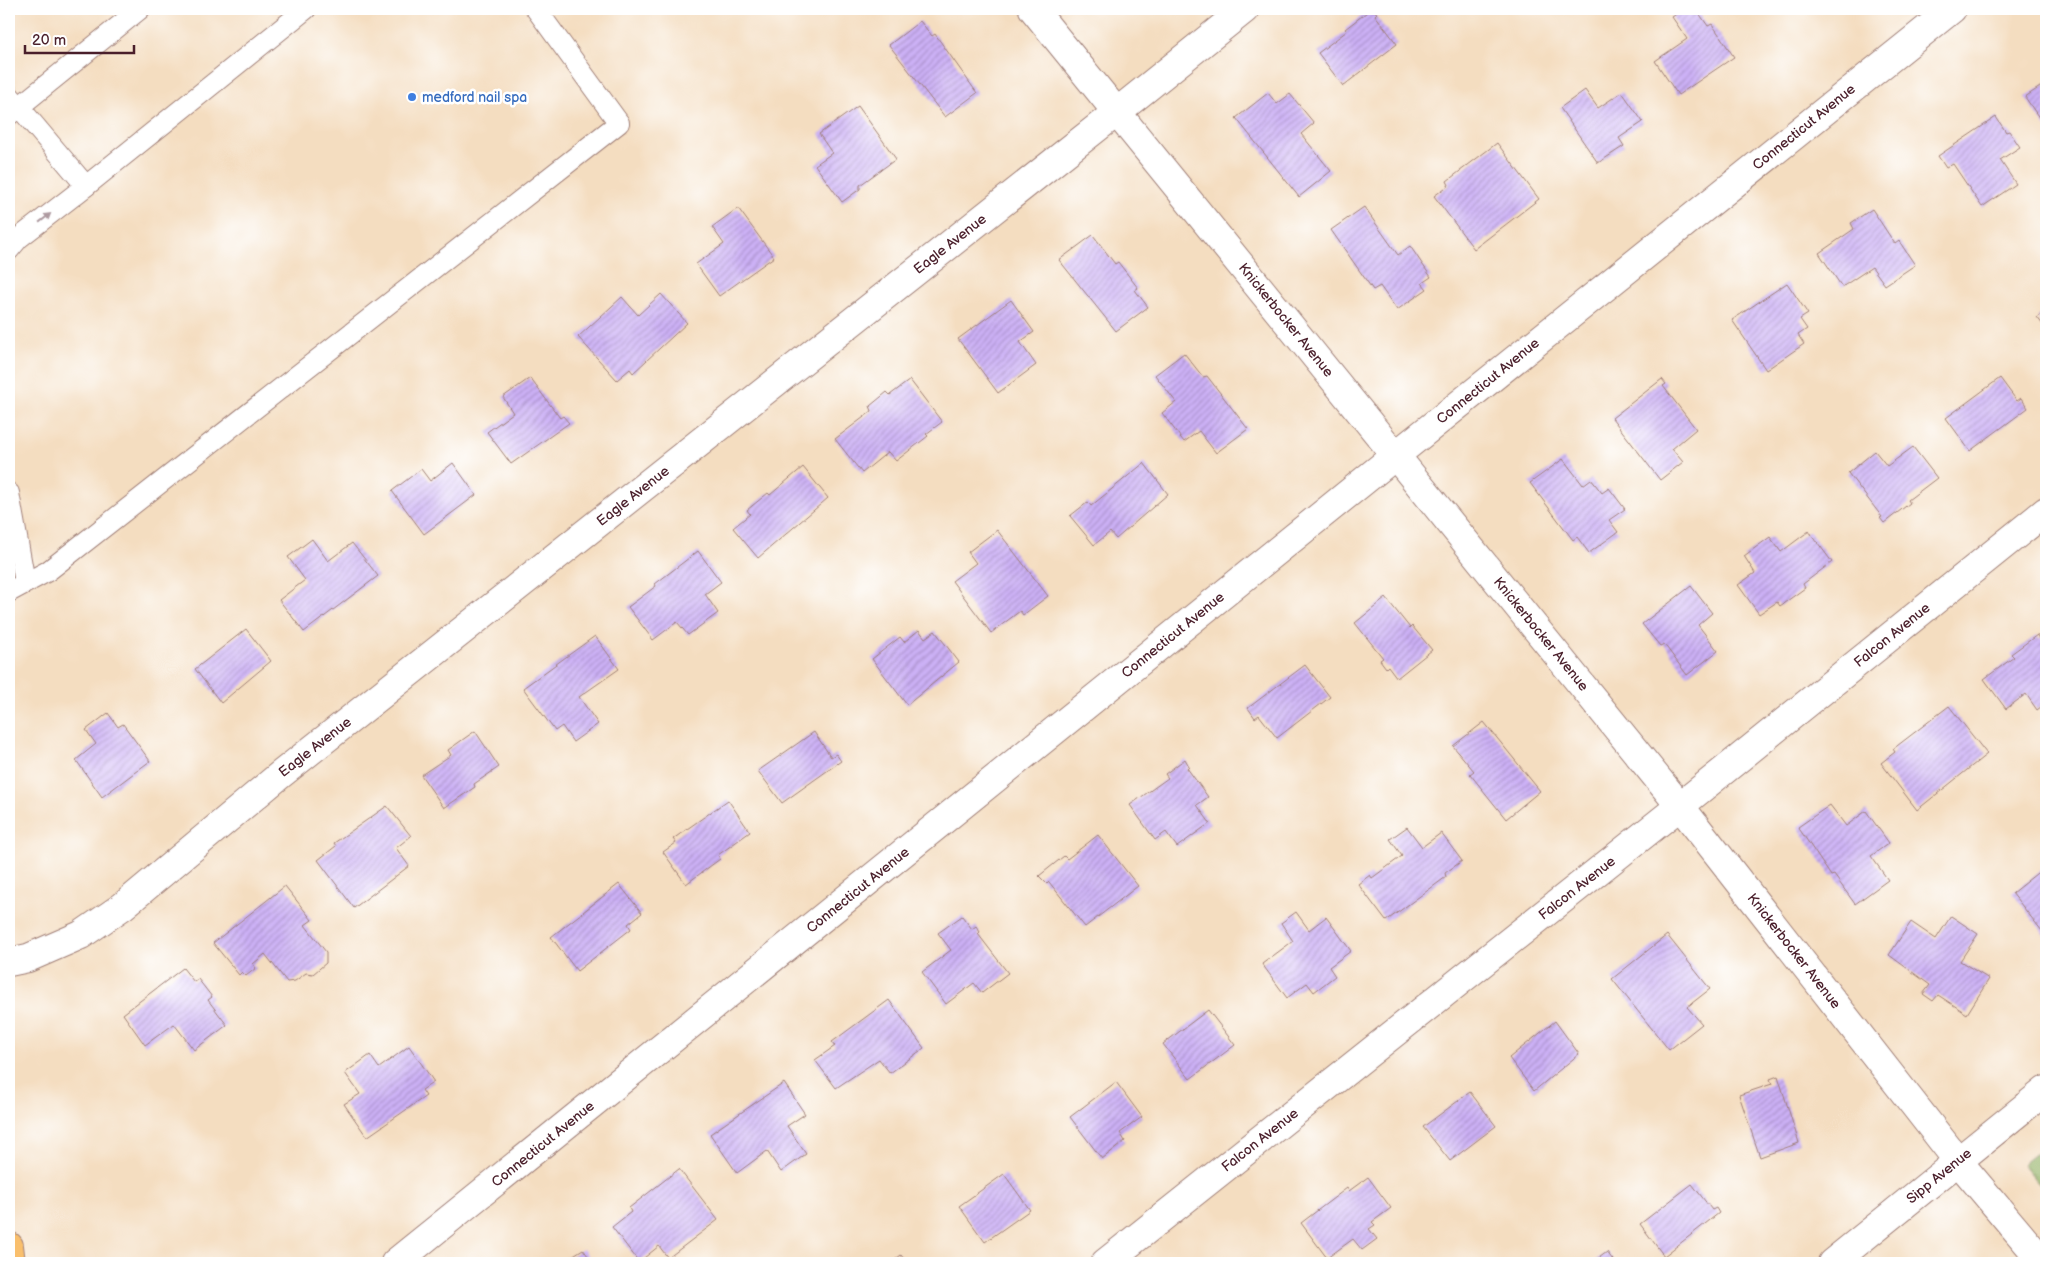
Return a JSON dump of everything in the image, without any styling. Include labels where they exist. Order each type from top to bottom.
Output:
[{"type":"main road","points":[[9,1246],[11,1263]]},
{"type":"street","name":"Knickerbocker Avenue","points":[[1033,9],[1680,806],[1958,1161],[2044,1263]]},
{"type":"street","name":"Eagle Avenue","points":[[9,962],[36,955],[81,935],[123,906],[296,762],[1245,9]]},
{"type":"street","name":"Connecticut Avenue","points":[[396,1263],[1396,455],[1952,9]]},
{"type":"street","name":"Falcon Avenue","points":[[1105,1263],[1680,806],[2046,511]]},
{"type":"street","name":"Sipp Avenue","points":[[1832,1263],[2046,1090]]},
{"type":"lane","points":[[86,186],[12,106],[140,9]]},
{"type":"lane","points":[[9,250],[19,238],[306,9]]},
{"type":"lane","points":[[9,493],[17,587],[48,571],[550,179],[619,122],[536,9]]},
{"type":"green space","points":[[2046,1145],[2046,1192],[2022,1164]]},
{"type":"building","points":[[1371,9],[1377,13],[1375,15],[1397,44],[1343,86],[1318,53],[1347,31],[1345,29]]},
{"type":"building","points":[[1684,9],[1696,9],[1708,26],[1712,24],[1734,57],[1678,95],[1655,61],[1687,39],[1672,17]]},
{"type":"building","points":[[920,21],[932,36],[935,34],[977,93],[945,117],[889,45]]},
{"type":"building","points":[[2046,83],[2046,128],[2025,97]]},
{"type":"building","points":[[1585,90],[1598,108],[1622,92],[1643,122],[1619,138],[1624,146],[1598,163],[1560,108]]},
{"type":"building","points":[[1268,93],[1277,104],[1290,94],[1314,123],[1301,134],[1331,171],[1299,197],[1236,118]]},
{"type":"building","points":[[858,106],[896,159],[860,185],[860,189],[842,202],[815,165],[832,153],[819,134]]},
{"type":"building","points":[[1996,117],[2006,132],[2009,131],[2020,147],[2000,160],[2016,184],[1982,207],[1953,164],[1946,168],[1938,156]]},
{"type":"building","points":[[1497,143],[1539,199],[1474,249],[1434,196],[1449,185],[1447,181]]},
{"type":"building","points":[[1364,207],[1398,255],[1410,246],[1431,277],[1422,283],[1427,289],[1397,310],[1380,286],[1373,290],[1331,230]]},
{"type":"building","points":[[738,208],[774,257],[719,296],[696,264],[724,244],[712,227]]},
{"type":"building","points":[[1872,209],[1895,244],[1899,241],[1915,265],[1885,285],[1872,267],[1842,287],[1819,253],[1854,229],[1851,223]]},
{"type":"building","points":[[1093,235],[1115,264],[1118,262],[1138,288],[1135,290],[1148,307],[1116,331],[1059,260]]},
{"type":"building","points":[[1787,283],[1808,314],[1800,319],[1807,329],[1798,335],[1804,344],[1766,370],[1732,320]]},
{"type":"building","points":[[661,294],[687,323],[633,373],[630,369],[617,380],[578,337],[622,297],[638,315]]},
{"type":"building","points":[[1011,300],[1034,332],[1020,342],[1036,365],[998,393],[958,339]]},
{"type":"building","points":[[2046,310],[2046,329],[2037,317]]},
{"type":"building","points":[[1184,353],[1203,377],[1207,376],[1248,429],[1216,453],[1199,431],[1184,442],[1162,413],[1176,402],[1155,375]]},
{"type":"building","points":[[530,378],[560,418],[563,416],[569,423],[511,464],[487,432],[513,413],[503,397]]},
{"type":"building","points":[[2000,378],[2017,401],[2021,398],[2028,408],[1970,451],[1946,418]]},
{"type":"building","points":[[1662,379],[1666,384],[1663,386],[1696,429],[1672,449],[1683,462],[1660,480],[1612,418]]},
{"type":"building","points":[[910,380],[942,422],[926,434],[928,436],[896,461],[888,452],[862,473],[835,439],[872,411],[870,406],[887,392],[890,395]]},
{"type":"building","points":[[1913,447],[1937,478],[1908,500],[1910,503],[1884,523],[1880,518],[1882,517],[1848,473],[1875,451],[1887,466]]},
{"type":"building","points":[[1563,459],[1583,485],[1591,479],[1602,493],[1609,488],[1625,509],[1609,520],[1618,532],[1589,553],[1577,537],[1573,540],[1530,483]]},
{"type":"building","points":[[453,463],[476,495],[424,534],[392,491],[421,469],[430,481]]},
{"type":"building","points":[[1144,463],[1168,494],[1116,539],[1110,532],[1094,545],[1070,516],[1088,502],[1091,506]]},
{"type":"building","points":[[803,467],[828,498],[758,558],[733,528],[750,514],[747,510],[768,493],[770,495]]},
{"type":"building","points":[[997,530],[1048,596],[1023,615],[1020,611],[991,633],[952,581],[976,563],[968,552]]},
{"type":"building","points":[[1809,531],[1832,562],[1803,584],[1805,588],[1780,606],[1777,602],[1759,614],[1738,585],[1755,573],[1744,556],[1770,537],[1781,552]]},
{"type":"building","points":[[312,539],[328,561],[352,543],[378,576],[304,632],[279,600],[305,580],[288,557]]},
{"type":"building","points":[[698,551],[721,582],[705,594],[718,613],[688,635],[677,622],[653,640],[628,607]]},
{"type":"building","points":[[1691,586],[1712,613],[1698,625],[1718,651],[1687,675],[1664,644],[1660,646],[1642,624]]},
{"type":"building","points":[[1386,598],[1410,628],[1412,626],[1432,650],[1397,678],[1388,666],[1386,668],[1380,660],[1383,658],[1355,623]]},
{"type":"building","points":[[246,629],[271,661],[221,703],[195,669]]},
{"type":"building","points":[[919,630],[925,638],[935,631],[959,662],[907,705],[872,659],[900,637],[904,642]]},
{"type":"building","points":[[2046,634],[2046,703],[2037,710],[2026,694],[2006,709],[1984,679],[2014,657],[2011,654],[2037,635],[2039,639]]},
{"type":"building","points":[[595,636],[619,669],[579,697],[598,724],[573,742],[562,726],[555,731],[523,688]]},
{"type":"building","points":[[1305,665],[1330,697],[1277,738],[1259,715],[1255,718],[1248,708]]},
{"type":"building","points":[[1949,706],[1987,754],[1917,810],[1881,763],[1895,752],[1893,749]]},
{"type":"building","points":[[108,713],[118,727],[123,724],[150,761],[102,797],[76,760],[96,744],[86,730]]},
{"type":"building","points":[[1484,722],[1540,791],[1506,819],[1470,774],[1474,771],[1453,746]]},
{"type":"building","points":[[475,731],[499,767],[474,784],[475,787],[444,808],[421,775],[451,755],[448,750]]},
{"type":"building","points":[[814,732],[831,757],[836,754],[841,761],[782,803],[758,771]]},
{"type":"building","points":[[1185,759],[1189,766],[1187,768],[1208,797],[1197,805],[1210,823],[1177,847],[1166,832],[1155,840],[1130,805],[1168,778],[1165,774]]},
{"type":"building","points":[[728,800],[750,832],[718,855],[720,859],[686,884],[663,852],[676,843],[673,839]]},
{"type":"building","points":[[1830,805],[1846,826],[1866,811],[1889,843],[1871,856],[1888,880],[1855,904],[1834,875],[1831,876],[1798,827]]},
{"type":"building","points":[[387,806],[411,836],[396,848],[409,866],[354,908],[318,860],[336,846],[334,843]]},
{"type":"building","points":[[1407,827],[1422,847],[1441,833],[1462,861],[1445,873],[1446,877],[1386,921],[1358,884],[1370,875],[1372,878],[1402,856],[1390,839]]},
{"type":"building","points":[[1098,835],[1138,886],[1085,927],[1049,882],[1047,884],[1039,876],[1064,856],[1067,859]]},
{"type":"building","points":[[2046,866],[2046,936],[2012,893]]},
{"type":"building","points":[[619,884],[642,913],[628,924],[631,929],[577,971],[551,937]]},
{"type":"building","points":[[285,886],[312,920],[305,925],[326,952],[326,963],[313,974],[306,973],[295,981],[287,982],[265,954],[253,964],[256,968],[246,976],[242,972],[239,975],[213,943]]},
{"type":"building","points":[[1296,912],[1309,930],[1326,917],[1351,951],[1329,967],[1335,976],[1314,992],[1307,983],[1287,998],[1262,964],[1293,941],[1281,923]]},
{"type":"building","points":[[962,916],[972,929],[976,926],[980,932],[978,934],[1008,973],[982,993],[974,983],[946,1004],[922,972],[951,950],[938,933]]},
{"type":"building","points":[[1951,916],[1978,934],[1960,961],[1989,979],[1967,1014],[1938,995],[1933,1001],[1923,994],[1930,985],[1889,955],[1911,922],[1936,939]]},
{"type":"building","points":[[1667,935],[1710,989],[1687,1007],[1702,1024],[1669,1050],[1612,979]]},
{"type":"building","points":[[183,968],[194,982],[198,979],[212,997],[208,1000],[227,1025],[194,1050],[174,1024],[145,1045],[123,1014]]},
{"type":"building","points":[[889,1000],[924,1048],[890,1073],[879,1059],[836,1088],[815,1060],[835,1046],[832,1042]]},
{"type":"building","points":[[1208,1010],[1235,1045],[1190,1079],[1163,1044]]},
{"type":"building","points":[[1555,1021],[1579,1054],[1534,1091],[1509,1058]]},
{"type":"building","points":[[409,1046],[434,1082],[422,1090],[426,1096],[367,1137],[344,1104],[360,1094],[345,1073],[370,1055],[379,1068]]},
{"type":"building","points":[[1778,1076],[1799,1143],[1760,1157],[1739,1095],[1772,1084],[1770,1079]]},
{"type":"building","points":[[1116,1082],[1142,1117],[1120,1133],[1125,1141],[1102,1159],[1070,1117]]},
{"type":"building","points":[[784,1083],[805,1114],[787,1126],[806,1154],[781,1172],[767,1151],[737,1173],[710,1134]]},
{"type":"building","points":[[1470,1092],[1496,1126],[1450,1161],[1423,1127]]},
{"type":"building","points":[[679,1169],[718,1220],[668,1258],[659,1246],[639,1262],[612,1227],[631,1212],[629,1208]]},
{"type":"building","points":[[1004,1174],[1030,1210],[985,1242],[959,1206]]},
{"type":"building","points":[[1368,1177],[1391,1208],[1372,1222],[1375,1225],[1369,1229],[1377,1239],[1362,1250],[1353,1239],[1327,1258],[1301,1223],[1347,1188],[1349,1191]]},
{"type":"building","points":[[1692,1184],[1712,1210],[1716,1208],[1719,1213],[1664,1256],[1640,1224]]},
{"type":"building","points":[[583,1249],[593,1263],[561,1263]]},
{"type":"building","points":[[1607,1252],[1615,1263],[1592,1263]]},
{"type":"building","points":[[901,1255],[907,1263],[891,1263]]},
{"type":"place","name":"medford nail spa","points":[[412,97]]}]
